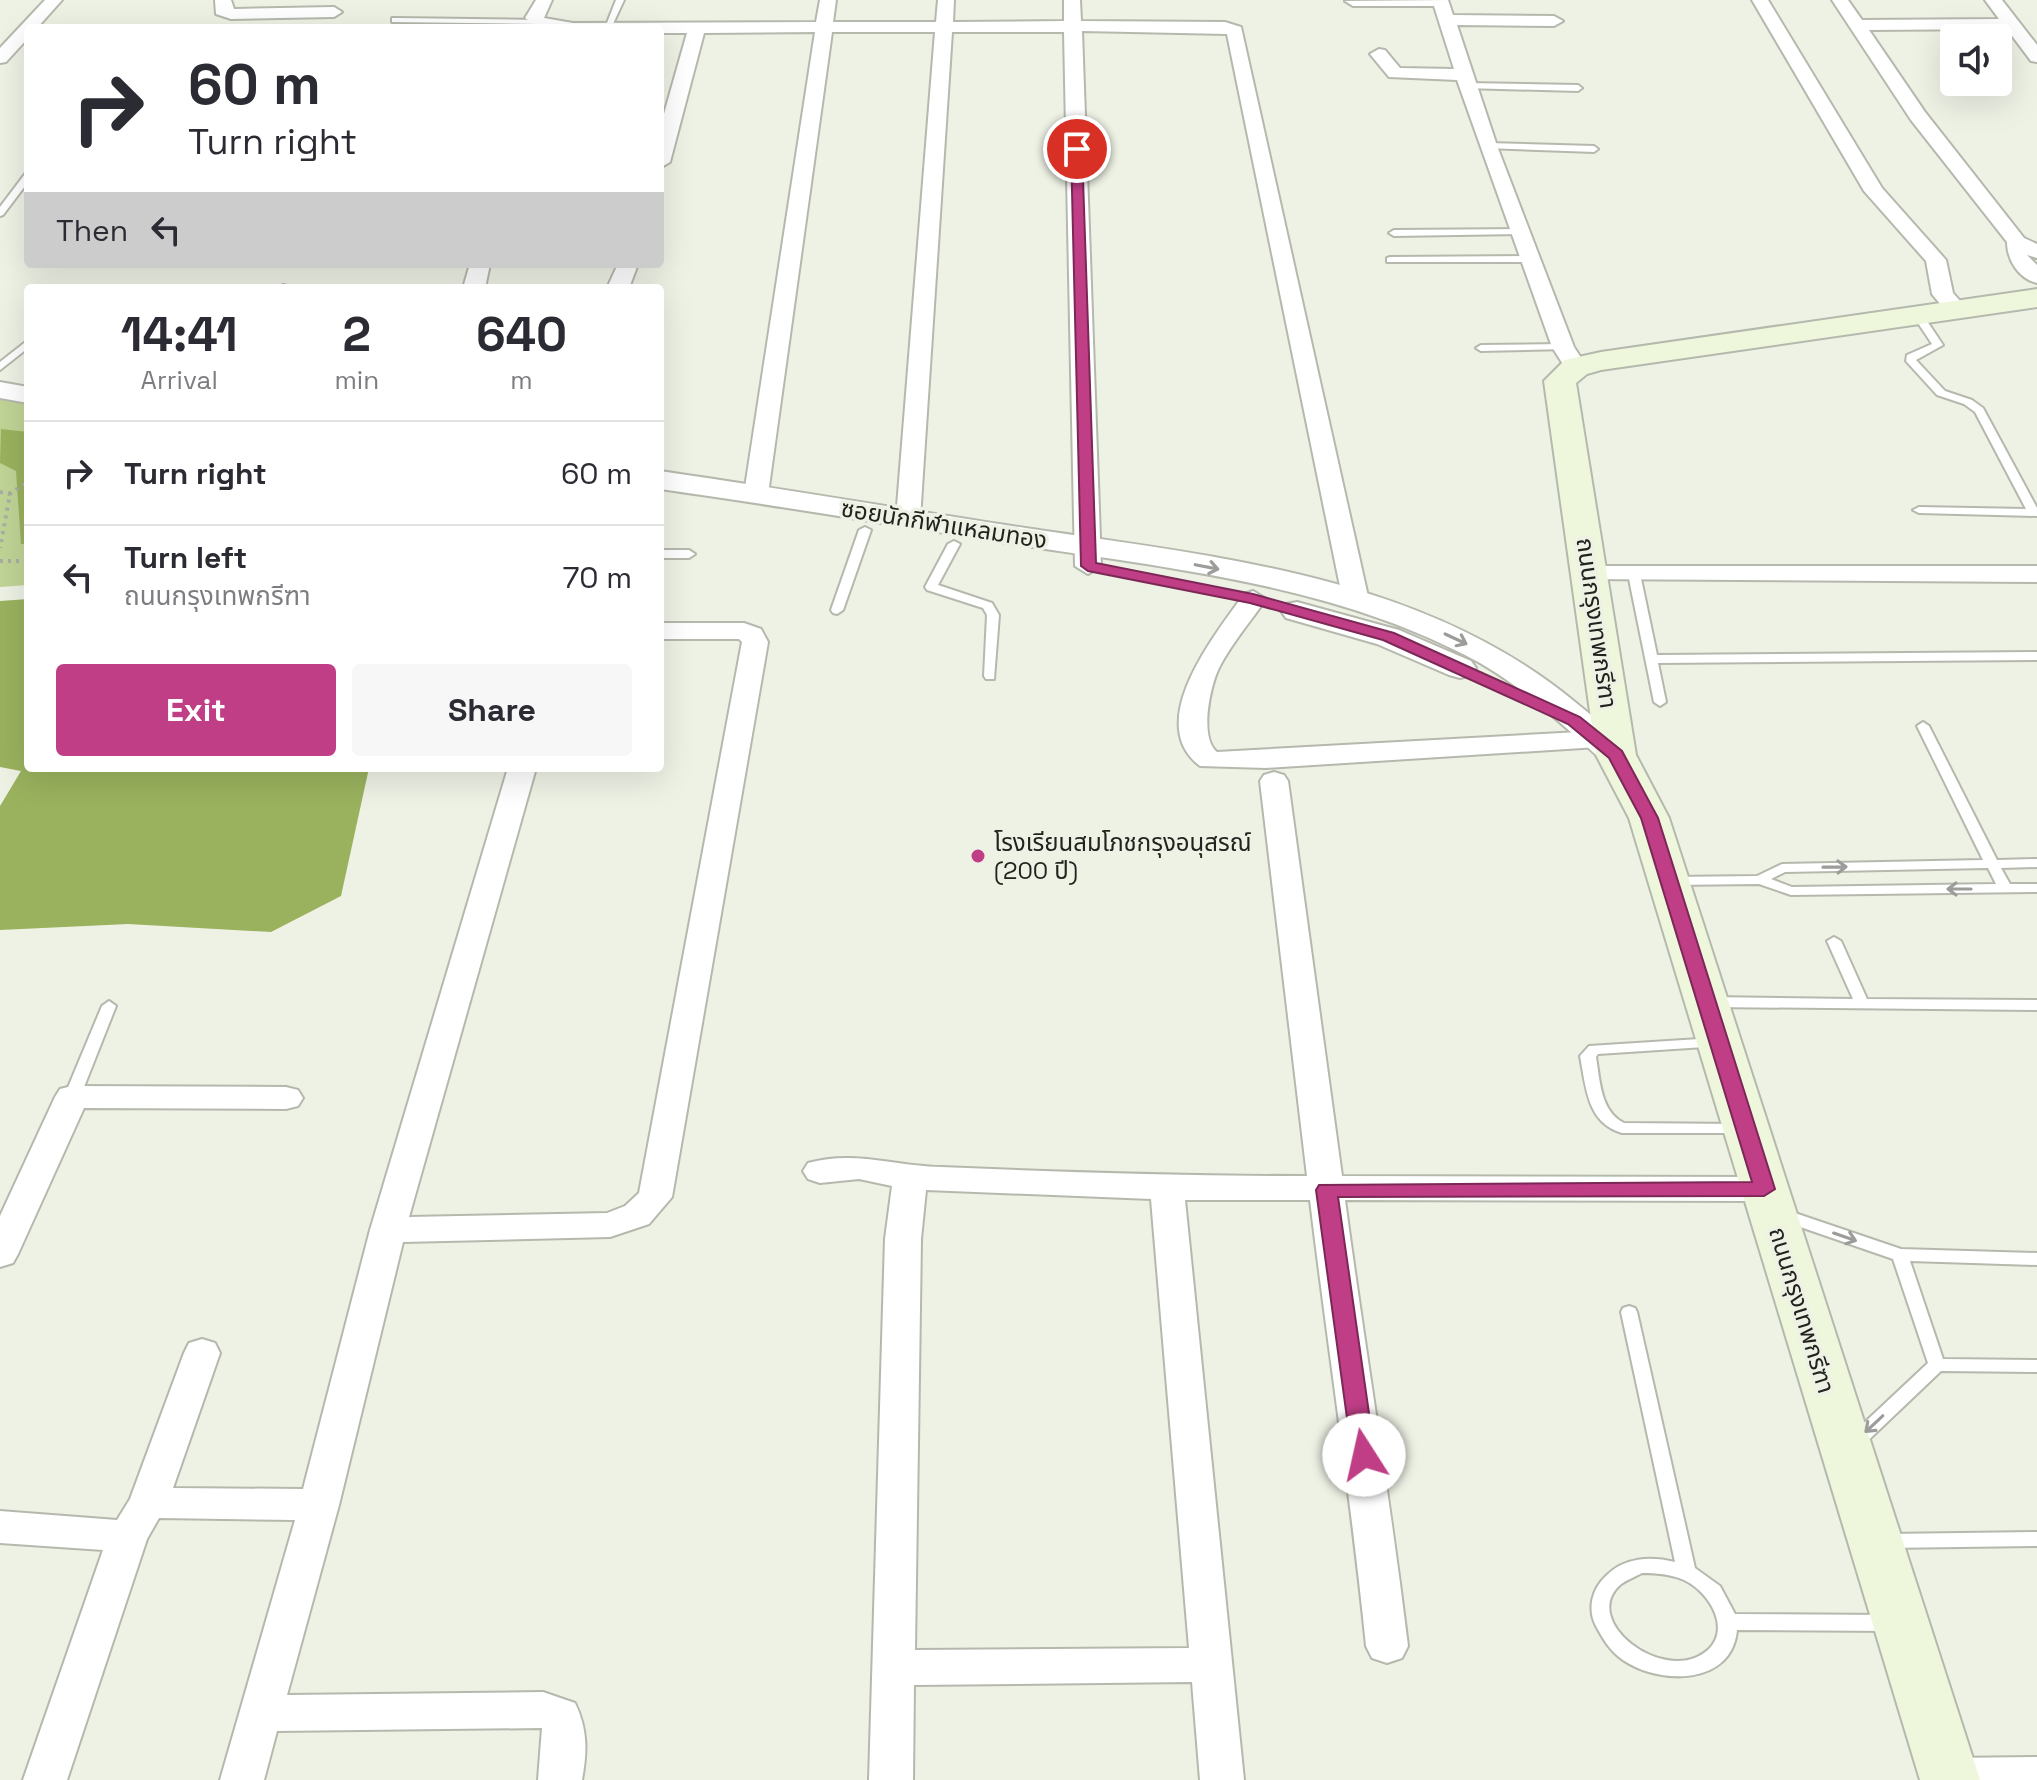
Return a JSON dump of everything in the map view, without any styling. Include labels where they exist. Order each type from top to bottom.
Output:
[{"type":"main road","points":[[1570,357],[1919,317],[2037,298]]},
{"type":"main road","name":"ถนนกรุงเทพกรีฑา","points":[[1570,357],[1560,381],[1590,574],[1596,738],[1649,818],[1949,1779]]},
{"type":"street","points":[[32,24],[54,0]]},
{"type":"street","points":[[223,0],[222,10],[231,14],[334,12]]},
{"type":"street","points":[[544,0],[534,18],[550,24]]},
{"type":"street","points":[[756,494],[828,0]]},
{"type":"street","points":[[908,519],[946,0]]},
{"type":"street","points":[[1072,0],[1089,556]]},
{"type":"street","points":[[1760,0],[1874,191],[1936,260],[1943,294],[1958,311]]},
{"type":"street","points":[[1840,0],[1918,116],[2017,242],[2037,252]]},
{"type":"street","points":[[1993,0],[2037,57]]},
{"type":"street","points":[[1353,1],[1442,7],[1554,21]]},
{"type":"street","points":[[1442,7],[1488,146],[1570,357]]},
{"type":"street","points":[[664,26],[1073,26],[1169,20],[1235,31],[1356,601]]},
{"type":"street","points":[[1858,25],[1940,24]]},
{"type":"street","points":[[664,147],[697,26]]},
{"type":"street","points":[[1,57],[24,32]]},
{"type":"street","points":[[1379,54],[1395,73],[1466,81]]},
{"type":"street","points":[[2017,242],[2017,257],[2037,277]]},
{"type":"street","points":[[0,376],[24,379]]},
{"type":"street","points":[[0,390],[24,394]]},
{"type":"street","name":"ซอยนักกีฬาแหลมทอง","points":[[664,481],[908,519],[1089,556],[1253,599],[1388,637],[1596,738]]},
{"type":"street","name":"ซอยนักกีฬาแหลมทอง","points":[[664,496],[954,544],[1210,567],[1356,601],[1417,621],[1477,648],[1520,674],[1596,738]]},
{"type":"street","points":[[1590,574],[2037,574]]},
{"type":"street","points":[[1253,599],[1205,669],[1191,731],[1198,751],[1210,760],[1281,759],[1596,738]]},
{"type":"street","points":[[388,1230],[610,1225],[637,1215],[655,1197],[755,642],[752,635],[744,631],[664,631]]},
{"type":"street","points":[[242,1780],[319,1505],[388,1230],[521,772]]},
{"type":"street","points":[[1274,781],[1351,1383],[1368,1479],[1387,1646]]},
{"type":"street","points":[[0,1254],[72,1097],[286,1098]]},
{"type":"street","points":[[820,1171],[859,1167],[910,1178],[1167,1188],[1768,1200]]},
{"type":"street","points":[[891,1780],[903,1239],[910,1178]]},
{"type":"street","points":[[1167,1188],[1222,1780]]},
{"type":"street","points":[[45,1780],[138,1520],[202,1353]]},
{"type":"street","points":[[0,1527],[138,1520],[319,1505]]},
{"type":"street","points":[[893,1668],[1211,1665]]},
{"type":"street","points":[[261,1713],[543,1710],[560,1716],[565,1727],[566,1746],[560,1780]]},
{"type":"street","points":[[1949,1779],[2037,1776]]},
{"type":"lane","points":[[609,24],[620,0]]},
{"type":"lane","points":[[395,20],[539,22]]},
{"type":"lane","points":[[1466,81],[1578,88]]},
{"type":"lane","points":[[1488,146],[1594,149]]},
{"type":"lane","points":[[0,213],[24,181]]},
{"type":"lane","points":[[1394,233],[1522,231]]},
{"type":"lane","points":[[1390,260],[1532,259]]},
{"type":"lane","points":[[1919,317],[1938,345],[1911,357],[1911,361],[1941,393],[1968,402],[1979,410],[2034,513],[1919,510]]},
{"type":"lane","points":[[0,367],[24,346]]},
{"type":"lane","points":[[1481,348],[1570,357]]},
{"type":"lane","points":[[837,610],[865,530]]},
{"type":"lane","points":[[954,544],[931,587],[988,606],[993,615],[990,676]]},
{"type":"lane","points":[[664,554],[689,554]]},
{"type":"lane","points":[[1634,574],[1660,702]]},
{"type":"lane","points":[[1650,659],[2037,656]]},
{"type":"lane","points":[[1923,726],[2005,889]]},
{"type":"lane","points":[[1760,880],[1782,868],[2037,863]]},
{"type":"lane","points":[[1669,881],[1760,880],[1791,891],[2037,888]]},
{"type":"lane","points":[[1834,941],[1862,1003]]},
{"type":"lane","points":[[1745,1129],[1622,1128],[1609,1124],[1601,1115],[1588,1056],[1594,1049],[1712,1023],[1862,1003],[2037,1005]]},
{"type":"lane","points":[[72,1097],[109,1006]]},
{"type":"lane","points":[[1768,1200],[1900,1255],[2037,1259]]},
{"type":"lane","points":[[1900,1255],[1937,1365]]},
{"type":"lane","points":[[1629,1312],[1687,1573]]},
{"type":"lane","points":[[1846,1450],[1937,1365],[2037,1366]]},
{"type":"lane","points":[[1875,1542],[2037,1539]]},
{"type":"lane","points":[[1639,1566],[1659,1566],[1687,1573],[1716,1594],[1728,1622],[1726,1643],[1716,1656],[1682,1670],[1641,1661],[1622,1650],[1600,1618],[1600,1600],[1607,1584],[1620,1573],[1639,1566]]},
{"type":"lane","points":[[1728,1622],[1900,1623]]},
{"type":"path","points":[[0,492],[12,493],[24,485]]},
{"type":"path","points":[[0,548],[12,493]]},
{"type":"path","points":[[0,561],[24,561]]},
{"type":"shaded area","points":[[0,390],[24,394],[24,585],[0,587]]},
{"type":"shaded area","points":[[1,429],[24,432],[24,544],[21,544],[16,471],[0,463]]},
{"type":"shaded area","points":[[24,599],[24,772],[368,772],[341,896],[271,932],[128,924],[0,930],[0,806],[21,771],[0,767],[0,601]]},
{"type":"place","name":"โรงเรียนสมโภชกรุงอนุสรณ์ (200 ปี)","points":[[978,856]]},
{"type":"route","points":[[1077,149],[1090,547],[1088,566],[1253,599],[1388,637],[1574,720],[1616,755],[1649,818],[1764,1189],[1326,1190],[1351,1383],[1364,1455]]}]
